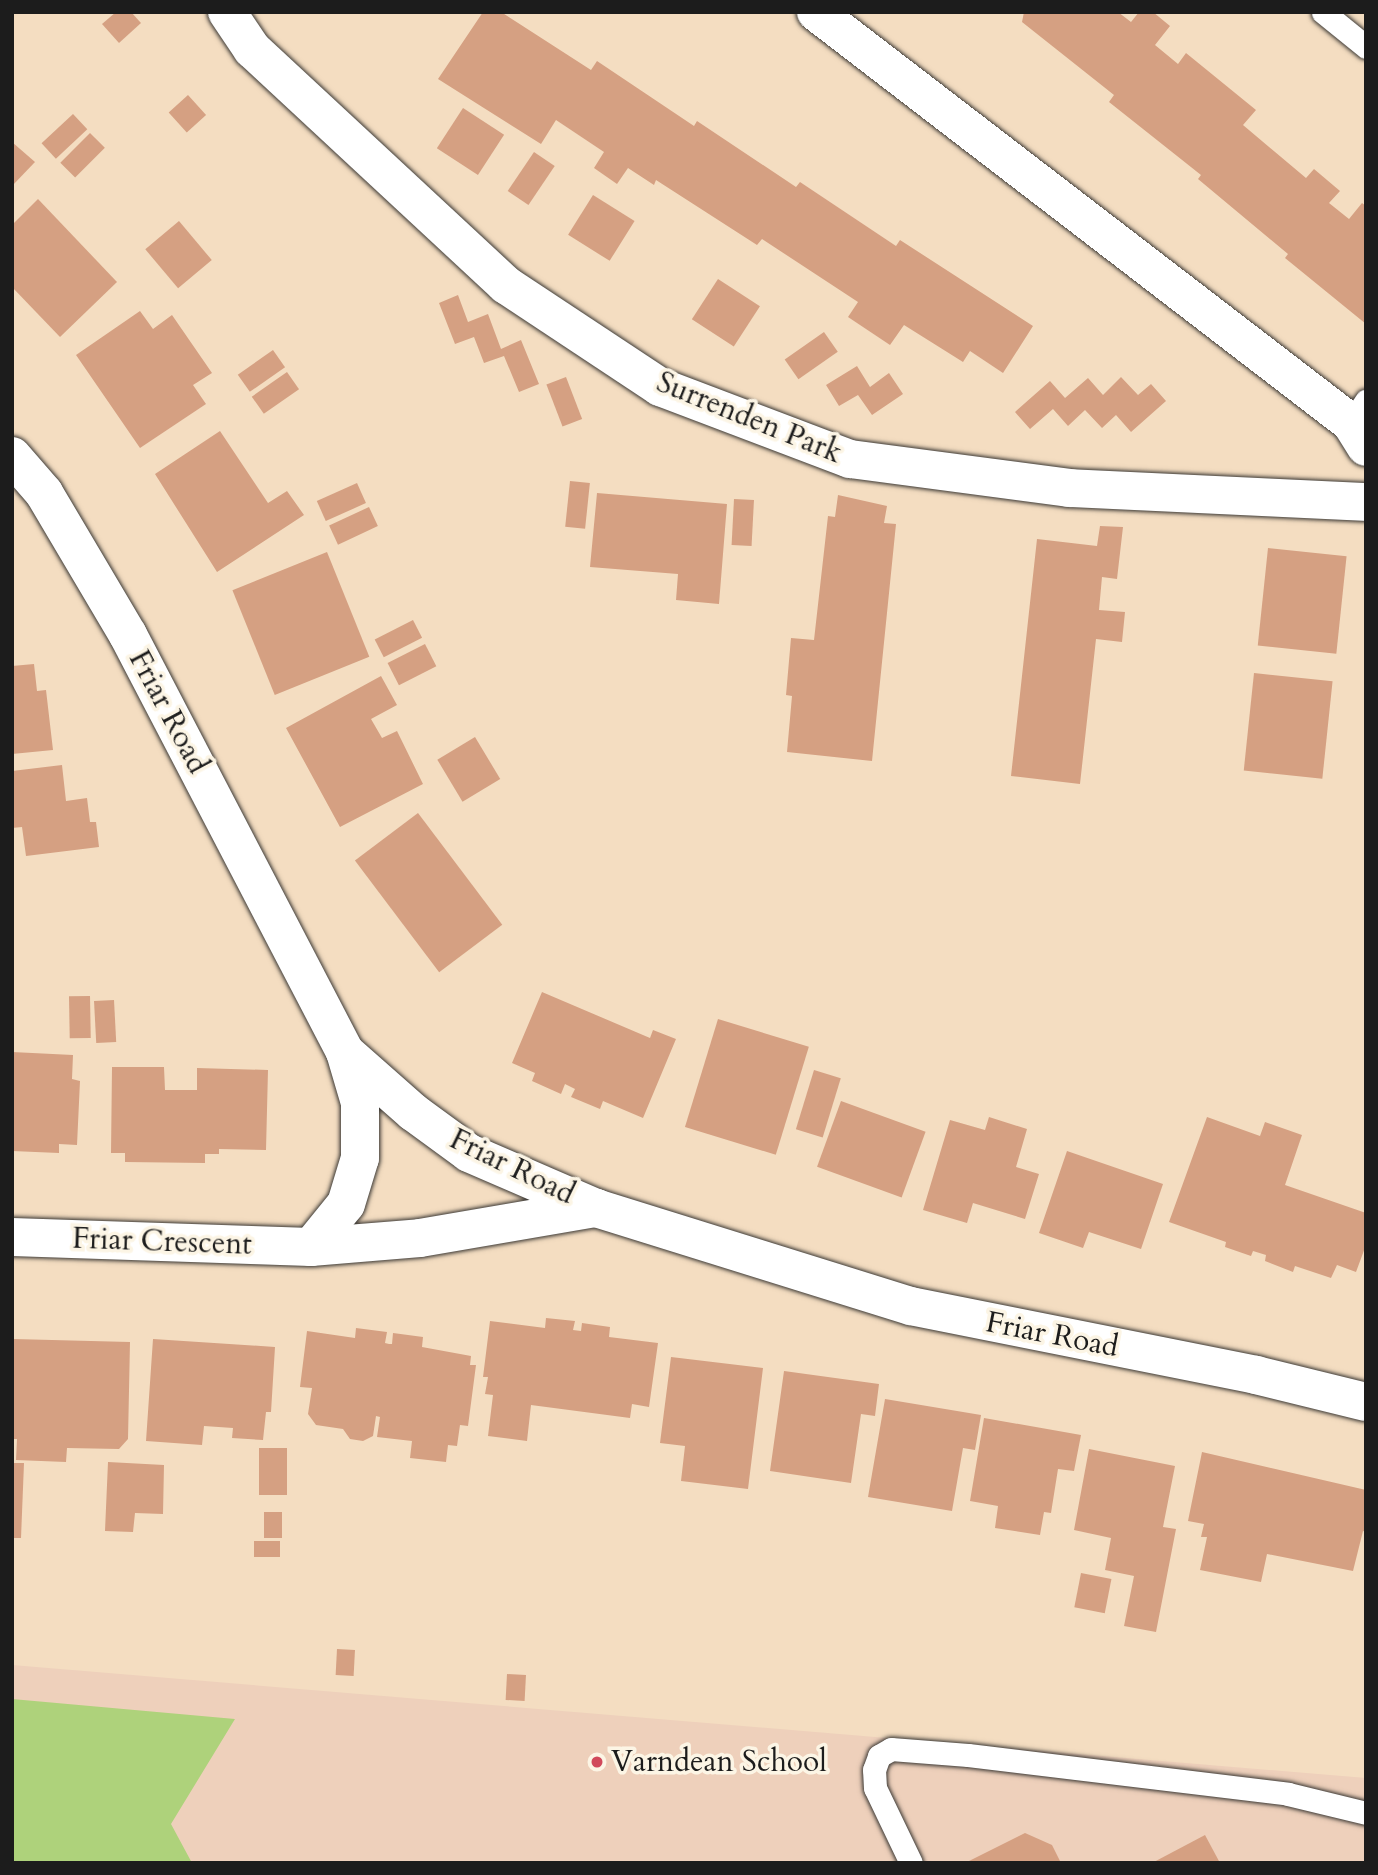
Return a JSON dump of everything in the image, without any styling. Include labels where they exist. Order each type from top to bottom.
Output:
[{"type":"street","name":"Surrenden Park","points":[[228,12],[252,49],[506,285],[660,387],[850,459],[1069,488],[1366,502]]},
{"type":"street","points":[[816,12],[1361,424]]},
{"type":"street","name":"Friar Road","points":[[12,456],[44,493],[128,635],[345,1052],[413,1112],[469,1153],[596,1208],[911,1306],[1256,1375],[1366,1402]]},
{"type":"street","points":[[311,1247],[346,1204],[360,1158],[360,1103],[345,1052]]},
{"type":"street","name":"Friar Crescent","points":[[12,1237],[311,1247],[420,1238],[596,1208]]},
{"type":"lane","points":[[1323,12],[1366,47]]},
{"type":"lane","points":[[911,1863],[875,1788],[874,1770],[879,1756],[891,1749],[968,1755],[1288,1794],[1366,1813]]},
{"type":"shaded area","name":"Varndean School","points":[[12,1665],[1366,1778],[1366,1863],[12,1863]]},
{"type":"green space","points":[[12,1699],[235,1719],[171,1824],[192,1863],[12,1863]]},
{"type":"building","points":[[116,12],[131,12],[141,23],[119,43],[102,24]]},
{"type":"building","points":[[483,12],[501,12],[591,70],[597,61],[694,126],[697,121],[796,187],[800,182],[896,246],[900,240],[1033,326],[1003,373],[970,351],[963,362],[904,325],[890,345],[848,317],[858,302],[762,239],[757,245],[656,180],[654,185],[628,168],[617,184],[594,168],[604,152],[556,120],[541,144],[438,79]]},
{"type":"building","points":[[1024,12],[1118,12],[1131,22],[1139,12],[1153,12],[1170,26],[1155,45],[1178,64],[1186,53],[1256,110],[1243,125],[1306,178],[1314,169],[1340,191],[1329,203],[1349,219],[1362,203],[1366,206],[1366,324],[1285,258],[1288,254],[1198,179],[1201,175],[1109,102],[1114,95],[1022,22]]},
{"type":"building","points":[[188,95],[206,115],[187,132],[169,112]]},
{"type":"building","points":[[463,108],[504,135],[478,175],[437,148]]},
{"type":"building","points":[[73,114],[87,129],[56,159],[42,143]]},
{"type":"building","points":[[90,133],[105,148],[75,178],[60,163]]},
{"type":"building","points":[[12,142],[35,162],[12,186]]},
{"type":"building","points":[[534,152],[555,166],[528,205],[508,191]]},
{"type":"building","points":[[593,195],[635,221],[610,261],[568,235]]},
{"type":"building","points":[[38,199],[117,282],[60,337],[12,287],[12,225]]},
{"type":"building","points":[[179,221],[212,260],[178,288],[145,249]]},
{"type":"building","points":[[718,279],[760,306],[734,346],[692,319]]},
{"type":"building","points":[[458,295],[468,322],[488,314],[501,349],[521,340],[539,384],[519,392],[504,356],[484,363],[474,337],[455,344],[439,303]]},
{"type":"building","points":[[140,311],[153,329],[172,315],[212,373],[193,385],[206,404],[140,448],[76,355]]},
{"type":"building","points":[[824,332],[838,352],[798,379],[785,360]]},
{"type":"building","points":[[273,350],[285,367],[250,392],[238,375]]},
{"type":"building","points":[[857,366],[870,387],[889,373],[903,394],[872,415],[858,395],[839,406],[826,385]]},
{"type":"building","points":[[287,372],[299,389],[264,414],[252,397]]},
{"type":"building","points":[[566,377],[582,419],[563,427],[546,385]]},
{"type":"building","points":[[1121,377],[1138,395],[1151,384],[1166,401],[1131,432],[1116,415],[1102,428],[1085,410],[1068,426],[1053,409],[1030,429],[1015,412],[1050,381],[1065,398],[1088,378],[1103,395]]},
{"type":"building","points":[[220,431],[268,503],[287,491],[304,515],[217,572],[155,474]]},
{"type":"building","points":[[570,481],[590,483],[585,529],[565,527]]},
{"type":"building","points":[[357,483],[366,503],[326,521],[317,501]]},
{"type":"building","points":[[597,493],[727,504],[719,604],[676,600],[678,574],[590,567]]},
{"type":"building","points":[[838,495],[887,506],[884,523],[896,524],[872,761],[787,752],[792,696],[786,695],[791,638],[814,640],[828,516],[835,517]]},
{"type":"building","points":[[734,499],[754,500],[752,546],[732,545]]},
{"type":"building","points":[[369,507],[378,526],[338,545],[329,526]]},
{"type":"building","points":[[1100,526],[1123,527],[1117,579],[1102,577],[1099,610],[1125,612],[1122,642],[1096,639],[1080,784],[1011,776],[1037,539],[1097,546]]},
{"type":"building","points":[[1268,548],[1347,556],[1336,654],[1258,645]]},
{"type":"building","points":[[327,552],[369,657],[275,695],[232,590]]},
{"type":"building","points":[[413,620],[422,638],[384,657],[375,640]]},
{"type":"building","points":[[425,644],[436,666],[399,685],[388,663]]},
{"type":"building","points":[[34,664],[37,691],[46,690],[53,750],[12,754],[12,666]]},
{"type":"building","points":[[1254,673],[1333,681],[1322,779],[1244,770]]},
{"type":"building","points":[[381,676],[397,705],[371,719],[382,738],[397,731],[423,784],[340,827],[286,728]]},
{"type":"building","points":[[475,737],[500,779],[463,802],[437,760]]},
{"type":"building","points":[[62,765],[66,801],[87,798],[90,822],[96,822],[99,847],[26,856],[22,827],[12,828],[12,771]]},
{"type":"building","points":[[418,813],[502,925],[439,972],[355,861]]},
{"type":"building","points":[[542,992],[650,1038],[653,1030],[676,1039],[643,1118],[603,1101],[600,1109],[571,1097],[575,1089],[565,1084],[561,1094],[532,1081],[535,1073],[512,1063]]},
{"type":"building","points":[[69,996],[90,996],[91,1038],[70,1038]]},
{"type":"building","points":[[114,1000],[116,1042],[96,1043],[94,1001]]},
{"type":"building","points":[[718,1019],[809,1047],[776,1155],[685,1127]]},
{"type":"building","points":[[12,1052],[73,1055],[72,1079],[80,1081],[77,1145],[59,1144],[59,1153],[12,1151]]},
{"type":"building","points":[[112,1067],[164,1067],[165,1090],[197,1090],[197,1068],[268,1070],[266,1150],[219,1149],[219,1154],[205,1154],[205,1163],[125,1162],[125,1153],[111,1153]]},
{"type":"building","points":[[814,1070],[841,1078],[823,1137],[796,1129]]},
{"type":"building","points":[[841,1101],[926,1132],[902,1198],[817,1167]]},
{"type":"building","points":[[989,1117],[1027,1129],[1016,1167],[1039,1174],[1025,1219],[973,1203],[967,1223],[923,1210],[950,1120],[985,1130]]},
{"type":"building","points":[[1207,1117],[1260,1136],[1265,1122],[1302,1135],[1285,1185],[1366,1213],[1366,1245],[1356,1272],[1337,1265],[1331,1278],[1295,1266],[1293,1272],[1265,1261],[1266,1255],[1253,1251],[1251,1256],[1225,1247],[1226,1242],[1169,1222]]},
{"type":"building","points":[[1067,1151],[1163,1184],[1141,1249],[1089,1232],[1083,1248],[1039,1233]]},
{"type":"building","points":[[546,1318],[575,1321],[573,1330],[581,1331],[582,1323],[610,1327],[609,1337],[658,1343],[649,1407],[632,1404],[630,1418],[531,1405],[527,1441],[488,1436],[493,1395],[485,1394],[488,1377],[483,1377],[490,1321],[545,1328]]},
{"type":"building","points":[[356,1328],[387,1332],[385,1343],[389,1344],[392,1344],[393,1333],[423,1337],[422,1347],[471,1356],[470,1365],[476,1365],[468,1426],[460,1425],[457,1446],[448,1445],[446,1462],[410,1458],[412,1441],[377,1437],[380,1417],[376,1416],[373,1436],[363,1441],[350,1439],[343,1429],[316,1425],[308,1414],[312,1388],[300,1387],[307,1331],[355,1338]]},
{"type":"building","points":[[13,1339],[130,1342],[128,1439],[119,1449],[67,1448],[66,1462],[16,1460],[17,1439],[12,1439]]},
{"type":"building","points":[[153,1339],[275,1347],[271,1412],[266,1412],[263,1440],[232,1438],[233,1428],[204,1426],[202,1445],[146,1441]]},
{"type":"building","points":[[671,1357],[763,1368],[748,1489],[681,1481],[685,1446],[660,1443]]},
{"type":"building","points":[[784,1371],[879,1384],[875,1416],[861,1414],[851,1483],[770,1471]]},
{"type":"building","points":[[885,1399],[981,1415],[975,1450],[963,1448],[952,1511],[868,1497]]},
{"type":"building","points":[[984,1418],[1081,1435],[1074,1471],[1058,1469],[1051,1513],[1044,1512],[1040,1535],[995,1528],[998,1506],[970,1501]]},
{"type":"building","points":[[259,1448],[287,1448],[287,1495],[259,1495]]},
{"type":"building","points":[[1089,1449],[1175,1466],[1163,1527],[1176,1529],[1156,1632],[1124,1626],[1134,1576],[1105,1570],[1111,1538],[1074,1530]]},
{"type":"building","points":[[1202,1452],[1366,1490],[1366,1532],[1363,1531],[1353,1571],[1267,1554],[1261,1582],[1200,1570],[1207,1537],[1201,1537],[1204,1524],[1188,1521]]},
{"type":"building","points":[[108,1462],[164,1465],[163,1514],[135,1513],[133,1532],[105,1531]]},
{"type":"building","points":[[12,1463],[24,1463],[21,1538],[12,1538]]},
{"type":"building","points":[[264,1512],[282,1512],[282,1538],[264,1538]]},
{"type":"building","points":[[254,1541],[280,1541],[280,1557],[254,1557]]},
{"type":"building","points":[[1081,1573],[1111,1579],[1105,1613],[1074,1607]]},
{"type":"building","points":[[337,1649],[355,1650],[354,1676],[336,1675]]},
{"type":"building","points":[[507,1674],[526,1675],[525,1701],[506,1700]]},
{"type":"building","points":[[1025,1833],[1052,1845],[1061,1863],[965,1863]]},
{"type":"building","points":[[1205,1835],[1220,1863],[1152,1863]]},
{"type":"place","name":"Varndean School","points":[[597,1762]]}]
